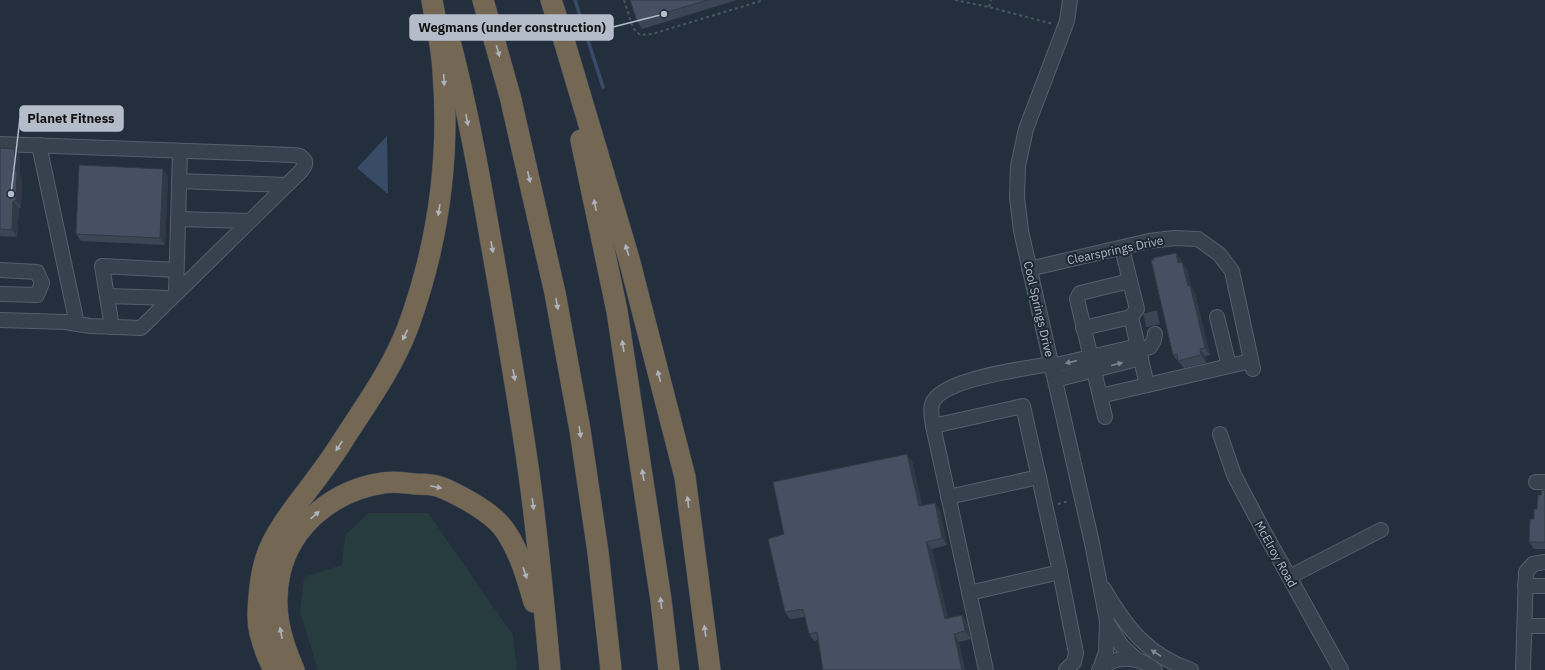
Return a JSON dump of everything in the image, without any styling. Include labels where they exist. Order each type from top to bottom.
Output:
[{"type":"highway","points":[[274,670],[264,648],[259,631],[257,612],[266,557],[274,539],[287,519],[328,464],[381,382],[407,329],[431,253],[439,207],[445,156],[446,115],[443,69],[432,0]]},
{"type":"highway","points":[[439,0],[462,90],[488,221],[516,390],[529,474],[542,581],[550,670]]},
{"type":"highway","points":[[483,0],[510,96],[555,293],[582,445],[598,552],[612,670]]},
{"type":"highway","points":[[542,0],[579,130],[617,311],[657,569],[669,670]]},
{"type":"highway","points":[[551,0],[564,37],[630,259],[685,477],[710,670]]},
{"type":"highway","points":[[294,670],[284,646],[278,612],[280,573],[286,554],[295,536],[308,521],[325,506],[341,496],[361,488],[384,482],[438,486],[456,493],[484,510],[506,532],[526,571],[538,619],[546,670]]},
{"type":"street","name":"Cool Springs Drive","points":[[1070,0],[1067,21],[1026,129],[1018,166],[1018,204],[1021,231],[1029,270],[1092,542],[1107,622],[1106,652],[1099,669]]},
{"type":"street","points":[[0,144],[293,155],[300,156],[305,161],[303,168],[141,328],[0,320]]},
{"type":"street","points":[[39,146],[77,324]]},
{"type":"street","points":[[173,296],[176,270],[180,151]]},
{"type":"street","points":[[179,180],[286,185]]},
{"type":"street","points":[[178,218],[249,221]]},
{"type":"street","name":"Clearsprings Drive","points":[[1029,270],[1149,241],[1174,238],[1198,239],[1219,254],[1232,271],[1252,365],[1229,366]]},
{"type":"street","points":[[1122,248],[1139,313],[1139,351],[1147,385]]},
{"type":"street","points":[[112,327],[102,266],[176,270]]},
{"type":"street","points":[[0,270],[37,272],[42,283],[37,295],[0,294]]},
{"type":"street","points":[[1105,418],[1076,299],[1080,293],[1130,281]]},
{"type":"street","points":[[107,296],[173,296]]},
{"type":"street","points":[[1084,328],[1139,313]]},
{"type":"street","points":[[1100,396],[1229,366],[1217,316]]},
{"type":"street","points":[[986,670],[933,426],[931,411],[932,403],[941,392],[983,377],[1053,370],[1092,364],[1139,351],[1150,347],[1154,340],[1155,334]]},
{"type":"street","points":[[933,426],[1023,406],[1060,572],[1076,653],[1074,662],[1066,670]]},
{"type":"street","name":"McElroy Road","points":[[1220,434],[1234,475],[1341,670]]},
{"type":"street","points":[[948,497],[1039,477]]},
{"type":"street","points":[[1289,577],[1381,530]]},
{"type":"street","points":[[1524,670],[1526,572],[1533,564],[1545,562]]},
{"type":"street","points":[[969,592],[1060,572]]},
{"type":"street","points":[[1099,580],[1118,613],[1141,642],[1153,652],[1168,661],[1191,670]]},
{"type":"street","points":[[1526,586],[1545,586]]},
{"type":"street","name":"Cool Springs Drive","points":[[1107,622],[1121,645],[1136,660]]},
{"type":"street","points":[[1525,626],[1545,626]]},
{"type":"street","points":[[1099,669],[1124,658],[1136,660],[1155,670]]},
{"type":"path","points":[[624,0],[633,28],[640,35],[652,34],[764,0]]},
{"type":"path","points":[[955,0],[989,7],[1064,27]]},
{"type":"path","points":[[989,7],[991,0]]},
{"type":"path","points":[[1053,505],[1069,501]]},
{"type":"green space","points":[[369,513],[428,513],[513,635],[517,670],[318,670],[300,612],[304,577],[342,565],[345,535]]},
{"type":"water","points":[[387,136],[388,194],[357,168]]},
{"type":"building","points":[[630,0],[708,0],[637,21]]},
{"type":"building","points":[[0,148],[15,149],[14,171],[17,171],[16,201],[13,201],[12,230],[0,229]]},
{"type":"building","points":[[79,165],[163,169],[160,238],[76,234]]},
{"type":"building","points":[[1176,253],[1178,263],[1182,262],[1188,286],[1190,285],[1205,348],[1200,349],[1201,355],[1178,361],[1177,354],[1173,355],[1151,260],[1154,260],[1153,258]]},
{"type":"building","points":[[907,454],[919,506],[935,503],[942,538],[926,542],[945,619],[962,615],[965,631],[954,634],[962,670],[823,670],[817,632],[809,634],[803,609],[785,612],[768,539],[784,534],[773,482]]},
{"type":"building","points":[[1542,490],[1545,490],[1545,542],[1529,542],[1530,519],[1534,519],[1534,509],[1537,509],[1538,495],[1541,495]]},
{"type":"waterway","points":[[575,0],[603,87]]},
{"type":"tunnel","points":[[1150,312],[1155,334]]},
{"type":"place","name":"Wegmans (under construction)","points":[[664,14]]},
{"type":"place","name":"Planet Fitness","points":[[11,194]]}]
